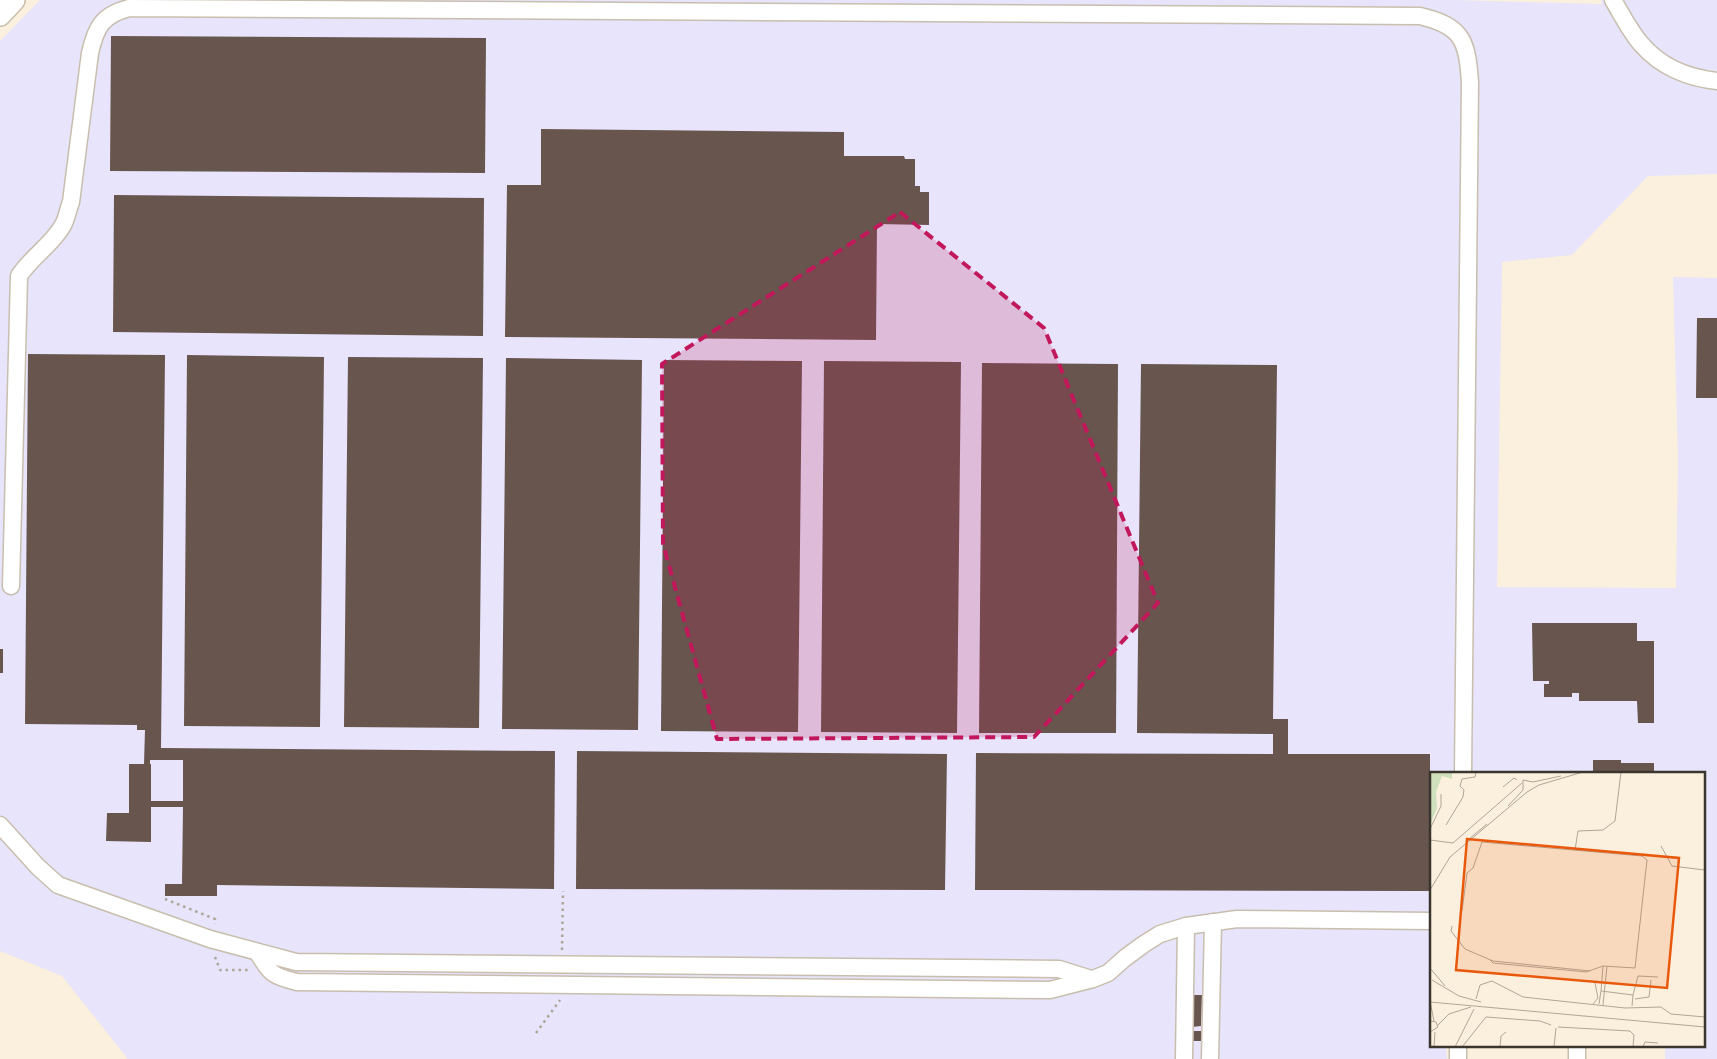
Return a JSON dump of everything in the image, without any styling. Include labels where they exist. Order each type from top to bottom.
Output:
[{"type":"main road","points":[[0,15],[14,0]]},
{"type":"street","points":[[1613,0],[1642,46],[1670,68],[1700,79],[1717,81]]},
{"type":"street","points":[[11,586],[19,276],[63,225],[71,202],[90,53],[94,35],[101,22],[116,11],[129,8],[877,6],[1420,16],[1438,20],[1452,28],[1462,40],[1468,56],[1470,82],[1463,772]]},
{"type":"street","points":[[0,825],[38,867],[58,885],[210,939],[258,953],[306,963],[1058,969],[1093,979],[1108,973],[1125,958],[1160,934],[1186,926],[1237,919],[1430,921]]},
{"type":"street","points":[[1210,1059],[1213,922]]},
{"type":"street","points":[[1184,1059],[1186,926]]},
{"type":"street","points":[[1458,1046],[1458,1059]]},
{"type":"street","points":[[1577,1046],[1577,1059]]},
{"type":"highlighted area","points":[[900,212],[1044,328],[1158,603],[1034,737],[717,739],[663,544],[662,364]]},
{"type":"shaded area","points":[[40,0],[1454,0],[1602,4],[1601,0],[1717,0],[1717,174],[1648,176],[1572,255],[1502,262],[1497,587],[1676,588],[1678,458],[1673,277],[1717,278],[1717,1059],[1665,1059],[1665,1046],[1704,1046],[1704,772],[1430,772],[1430,1046],[1446,1046],[1447,1059],[128,1059],[62,976],[0,951],[0,41]]},
{"type":"building","points":[[111,36],[486,38],[485,173],[110,171]]},
{"type":"building","points":[[541,129],[844,132],[844,156],[904,156],[905,159],[915,159],[915,186],[920,186],[920,192],[929,192],[929,225],[877,224],[876,340],[505,337],[507,185],[541,185]]},
{"type":"building","points":[[114,195],[484,198],[483,336],[113,332]]},
{"type":"building","points":[[1697,318],[1717,318],[1717,398],[1696,398]]},
{"type":"building","points":[[28,354],[165,355],[161,748],[555,751],[554,889],[217,885],[217,896],[165,896],[165,884],[182,884],[183,807],[151,807],[151,842],[106,841],[107,813],[129,813],[129,764],[144,764],[145,730],[137,730],[137,725],[25,724]],"holes":[[[150,760],[183,760],[183,801],[151,801]]]},
{"type":"building","points":[[187,355],[324,357],[320,727],[184,726]]},
{"type":"building","points":[[348,357],[483,358],[479,728],[344,727]]},
{"type":"building","points":[[506,358],[642,360],[638,730],[502,729]]},
{"type":"building","points":[[664,360],[802,361],[798,732],[661,731]]},
{"type":"building","points":[[824,361],[961,362],[957,733],[821,732]]},
{"type":"building","points":[[982,363],[1118,364],[1116,733],[979,733]]},
{"type":"building","points":[[1141,364],[1277,365],[1273,719],[1288,719],[1288,754],[1430,754],[1430,891],[975,890],[976,753],[1273,754],[1273,734],[1137,733]]},
{"type":"building","points":[[1532,623],[1637,623],[1637,641],[1654,641],[1654,723],[1638,723],[1637,701],[1579,701],[1579,693],[1572,693],[1572,697],[1544,697],[1544,684],[1549,684],[1549,681],[1533,681]]},
{"type":"building","points":[[0,649],[3,649],[3,673],[0,673]]},
{"type":"building","points":[[577,751],[947,754],[945,890],[576,889]]},
{"type":"building","points":[[1593,760],[1621,760],[1621,763],[1654,763],[1654,772],[1593,772]]},
{"type":"building","points":[[1192,995],[1202,995],[1201,1026],[1192,1027]]},
{"type":"building","points":[[1192,1031],[1201,1031],[1201,1041],[1192,1041]]}]
